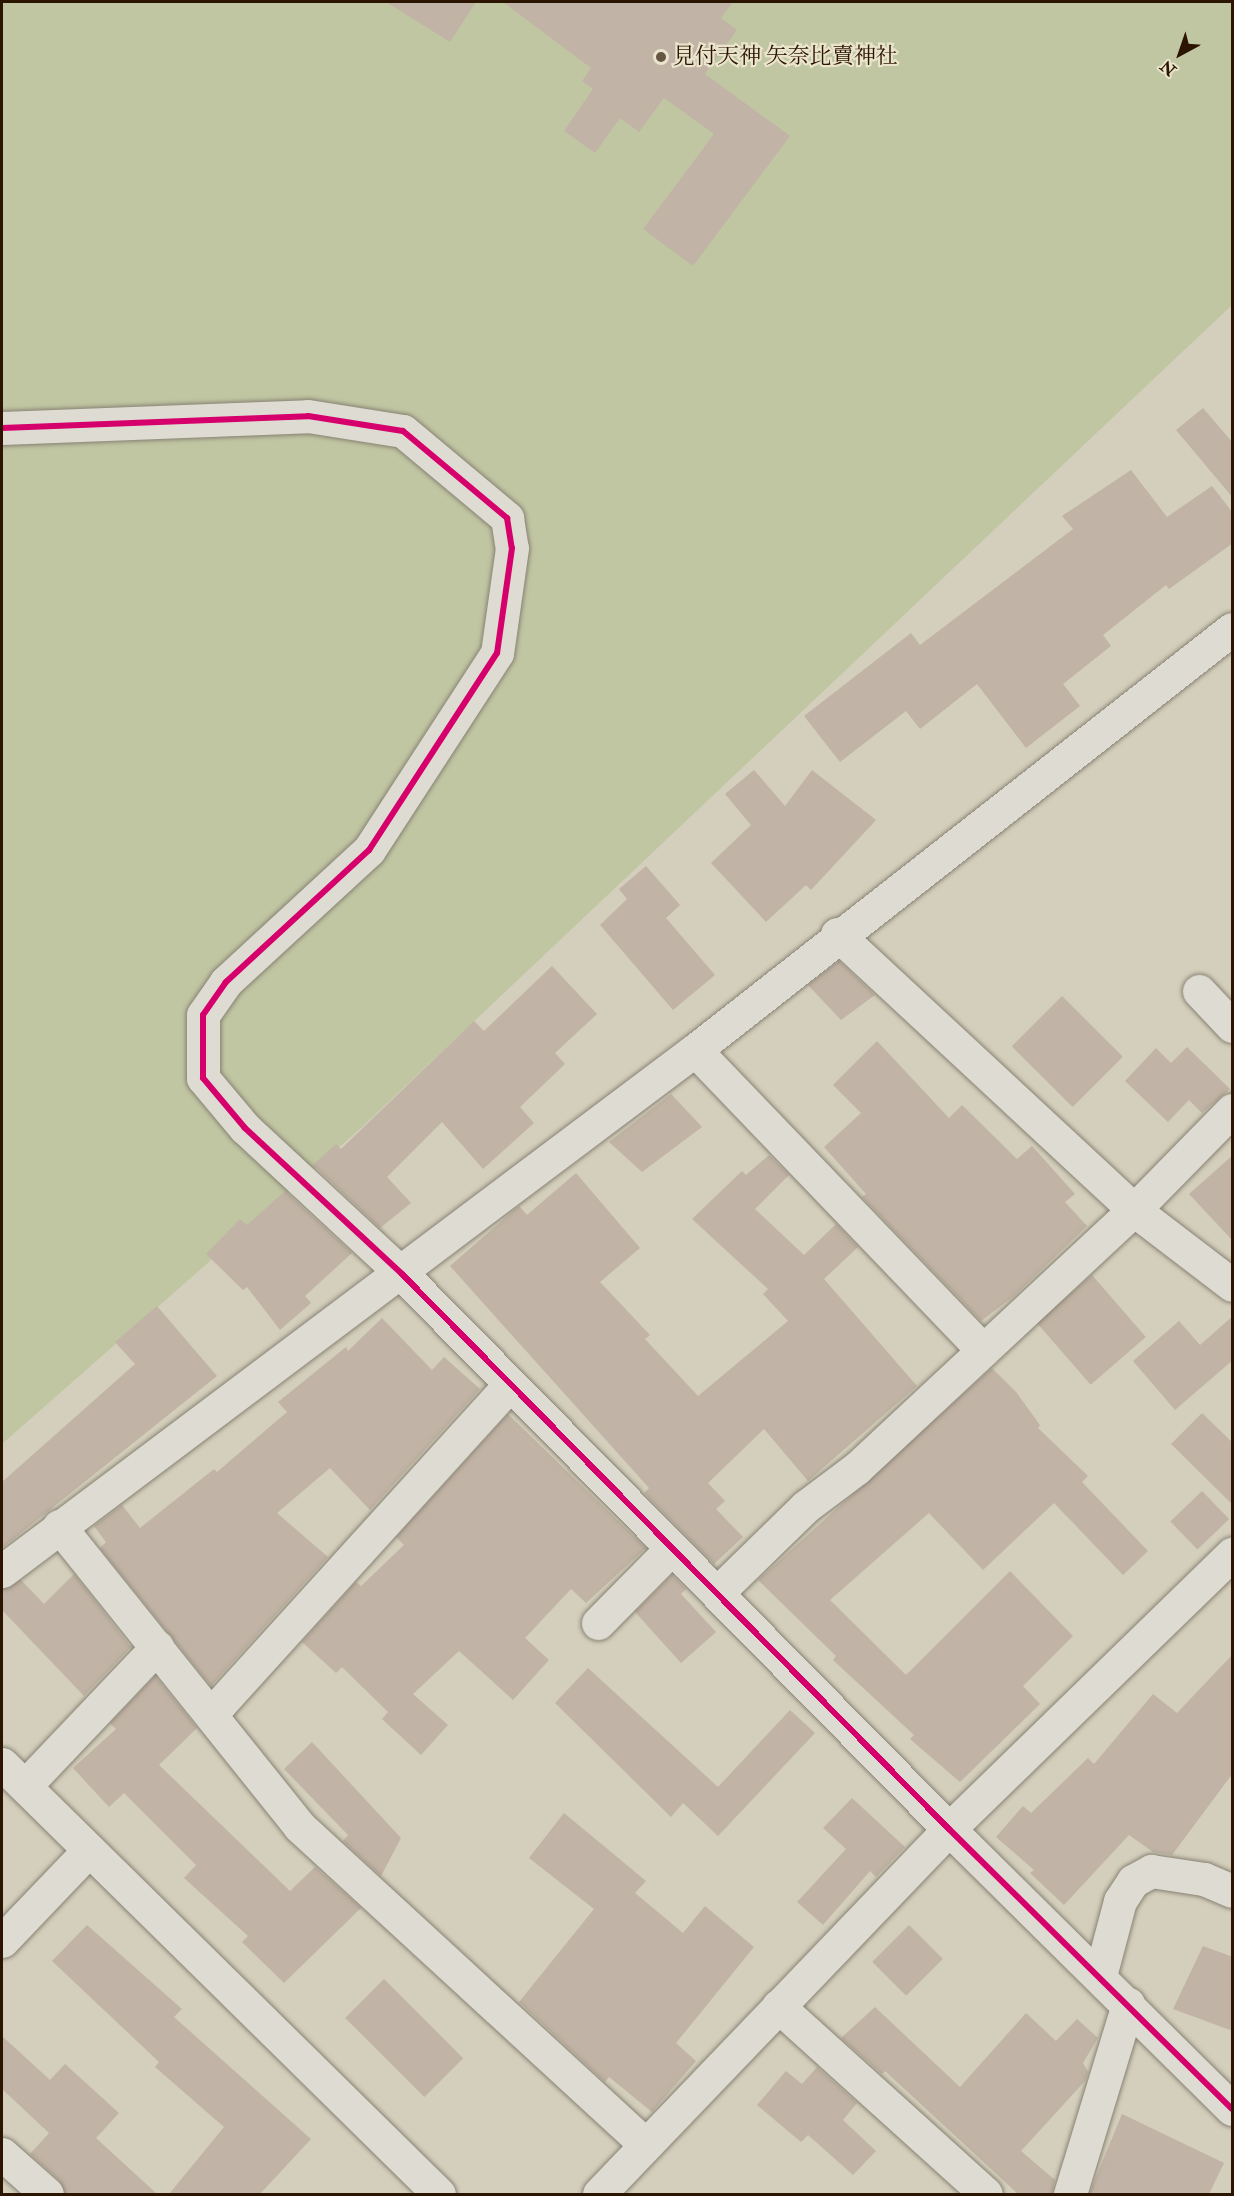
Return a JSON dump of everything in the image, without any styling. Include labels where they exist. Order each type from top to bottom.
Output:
[{"type":"street","points":[[2,428],[308,416],[403,431],[507,518],[512,548],[497,653],[369,850],[226,982],[203,1015],[203,1078],[245,1128],[402,1274],[950,1829],[1233,2109]]},
{"type":"street","points":[[2,1571],[59,1526],[402,1274],[695,1050],[837,934],[1233,630]]},
{"type":"street","points":[[837,934],[1134,1210],[1233,1285]]},
{"type":"street","points":[[1199,991],[1233,1026]]},
{"type":"street","points":[[695,1050],[983,1350]]},
{"type":"street","points":[[717,1593],[805,1507],[857,1468],[1134,1210],[1233,1110]]},
{"type":"street","points":[[211,1714],[510,1384]]},
{"type":"street","points":[[59,1526],[299,1826],[645,2144]]},
{"type":"street","points":[[598,1623],[672,1548]]},
{"type":"street","points":[[599,2194],[950,1829],[1233,1554]]},
{"type":"street","points":[[157,1647],[13,1775],[439,2194]]},
{"type":"street","points":[[2,1941],[89,1850]]},
{"type":"street","points":[[1100,1976],[1120,1901],[1133,1881],[1151,1871],[1204,1879],[1233,1891]]},
{"type":"street","points":[[1070,2194],[1128,2004]]},
{"type":"street","points":[[778,2006],[986,2194]]},
{"type":"street","points":[[2,2154],[47,2194]]},
{"type":"green space","points":[[2,2],[1232,2],[1232,305],[360,1129],[2,1444]]},
{"type":"building","points":[[386,2],[476,2],[450,42]]},
{"type":"building","points":[[503,2],[733,2],[721,18],[737,30],[705,74],[790,136],[693,266],[643,229],[714,134],[664,98],[639,132],[620,118],[595,153],[564,131],[593,89],[582,81],[591,68]]},
{"type":"building","points":[[1203,408],[1233,443],[1233,498],[1176,430]]},
{"type":"building","points":[[1131,470],[1167,517],[1212,486],[1233,513],[1233,543],[1169,589],[1166,585],[1103,635],[1111,646],[1063,684],[1080,706],[1026,748],[977,684],[920,729],[906,711],[840,762],[804,716],[911,633],[920,645],[1073,529],[1062,516]]},
{"type":"building","points":[[754,770],[785,806],[812,770],[876,820],[811,890],[806,885],[766,922],[711,863],[751,825],[725,794]]},
{"type":"building","points":[[646,866],[680,905],[666,918],[715,975],[673,1010],[600,925],[627,899],[619,889]]},
{"type":"building","points":[[839,961],[875,995],[841,1020],[808,985]]},
{"type":"building","points":[[552,966],[597,1014],[555,1053],[565,1064],[520,1107],[534,1123],[483,1169],[442,1122],[387,1177],[411,1203],[380,1228],[313,1165],[336,1144],[341,1149],[474,1021],[484,1031]]},
{"type":"building","points":[[1062,996],[1123,1057],[1073,1107],[1012,1046]]},
{"type":"building","points":[[877,1041],[949,1118],[962,1105],[1017,1159],[1032,1146],[1075,1194],[1065,1202],[1087,1226],[1014,1296],[981,1321],[862,1197],[866,1194],[824,1147],[861,1113],[833,1085]]},
{"type":"building","points":[[1187,1047],[1230,1089],[1202,1113],[1189,1100],[1168,1122],[1125,1081],[1156,1048],[1171,1063]]},
{"type":"building","points":[[671,1094],[702,1127],[642,1172],[609,1142]]},
{"type":"building","points":[[769,1155],[789,1175],[755,1209],[804,1255],[836,1224],[858,1247],[824,1279],[917,1386],[808,1481],[764,1429],[708,1483],[725,1501],[716,1509],[743,1537],[714,1564],[644,1493],[649,1488],[450,1266],[519,1206],[527,1215],[576,1173],[640,1248],[600,1282],[650,1335],[645,1339],[698,1396],[788,1321],[763,1294],[768,1289],[692,1219],[742,1171],[746,1175]]},
{"type":"building","points":[[1233,1155],[1233,1241],[1189,1194]]},
{"type":"building","points":[[285,1191],[352,1253],[305,1296],[311,1303],[280,1330],[247,1287],[243,1290],[206,1254],[240,1219],[247,1225]]},
{"type":"building","points":[[1092,1275],[1146,1337],[1091,1385],[1037,1323]]},
{"type":"building","points":[[157,1306],[217,1376],[2,1548],[2,1482],[135,1364],[115,1342]]},
{"type":"building","points":[[1233,1316],[1233,1360],[1175,1410],[1133,1361],[1179,1321],[1200,1345]]},
{"type":"building","points":[[382,1318],[432,1370],[444,1357],[480,1389],[370,1510],[330,1468],[277,1513],[328,1557],[211,1686],[100,1548],[106,1542],[94,1526],[122,1505],[140,1528],[214,1469],[217,1472],[287,1412],[278,1402],[346,1347],[348,1351]]},
{"type":"building","points":[[992,1368],[1016,1392],[1040,1425],[1038,1428],[1088,1476],[1082,1482],[1148,1551],[1123,1575],[1054,1503],[983,1570],[929,1513],[830,1600],[906,1675],[1010,1571],[1073,1636],[1023,1686],[1040,1704],[960,1782],[910,1739],[914,1735],[833,1660],[836,1656],[758,1580]]},
{"type":"building","points":[[1202,1413],[1233,1443],[1233,1505],[1171,1444]]},
{"type":"building","points":[[508,1414],[646,1548],[586,1603],[571,1589],[525,1638],[549,1660],[513,1700],[459,1651],[413,1694],[448,1725],[421,1755],[382,1719],[388,1712],[342,1667],[336,1673],[302,1642],[356,1582],[361,1586],[404,1545],[396,1537]]},
{"type":"building","points":[[1202,1491],[1229,1519],[1197,1550],[1170,1522]]},
{"type":"building","points":[[74,1574],[131,1647],[84,1696],[2,1610],[2,1589],[21,1580],[44,1604]]},
{"type":"building","points":[[672,1575],[686,1589],[681,1594],[716,1632],[681,1663],[635,1612]]},
{"type":"building","points":[[1233,1654],[1233,1773],[1172,1855],[1153,1852],[1129,1835],[1064,1905],[1030,1873],[1034,1870],[996,1837],[1023,1806],[1031,1813],[1088,1758],[1094,1764],[1153,1694],[1177,1713]]},
{"type":"building","points":[[588,1668],[718,1787],[790,1710],[815,1733],[718,1836],[683,1803],[671,1817],[555,1703]]},
{"type":"building","points":[[155,1676],[197,1728],[159,1765],[290,1891],[315,1867],[361,1908],[284,1983],[242,1942],[248,1936],[184,1878],[196,1865],[124,1793],[109,1807],[73,1768],[116,1729],[110,1723]]},
{"type":"building","points":[[312,1742],[401,1838],[381,1876],[343,1841],[348,1835],[284,1769]]},
{"type":"building","points":[[852,1798],[905,1847],[876,1877],[870,1871],[823,1925],[797,1902],[846,1849],[823,1828]]},
{"type":"building","points":[[564,1813],[646,1881],[635,1893],[683,1933],[705,1906],[754,1947],[676,2043],[696,2061],[652,2112],[609,2077],[605,2082],[519,2002],[594,1909],[529,1858]]},
{"type":"building","points":[[87,1925],[182,2009],[174,2017],[311,2139],[260,2194],[169,2194],[224,2127],[155,2067],[159,2062],[52,1961]]},
{"type":"building","points":[[909,1925],[943,1959],[906,1996],[872,1962]]},
{"type":"building","points":[[1203,1946],[1233,1957],[1233,2031],[1173,2009]]},
{"type":"building","points":[[384,1979],[463,2058],[424,2097],[345,2018]]},
{"type":"building","points":[[875,2007],[960,2087],[1026,2013],[1056,2041],[1077,2019],[1098,2038],[1083,2063],[1088,2072],[1085,2081],[1021,2151],[1055,2180],[1052,2194],[1018,2194],[885,2071],[882,2074],[841,2038]]},
{"type":"building","points":[[2,2036],[50,2080],[65,2064],[119,2113],[96,2138],[157,2194],[65,2194],[59,2180],[30,2154],[49,2133],[2,2089]]},
{"type":"building","points":[[817,2067],[857,2103],[843,2120],[876,2151],[853,2175],[808,2135],[801,2142],[757,2105],[786,2071],[802,2084]]},
{"type":"building","points":[[1122,2114],[1224,2163],[1209,2194],[1089,2194]]},
{"type":"cycle path","points":[[2,428],[308,416],[403,431],[507,518],[512,548],[497,653],[369,850],[226,982],[203,1015],[203,1078],[245,1128],[402,1274],[949,1829],[1232,2109]]},
{"type":"place","name":"見付天神 矢奈比賣神社","points":[[661,57]]}]
